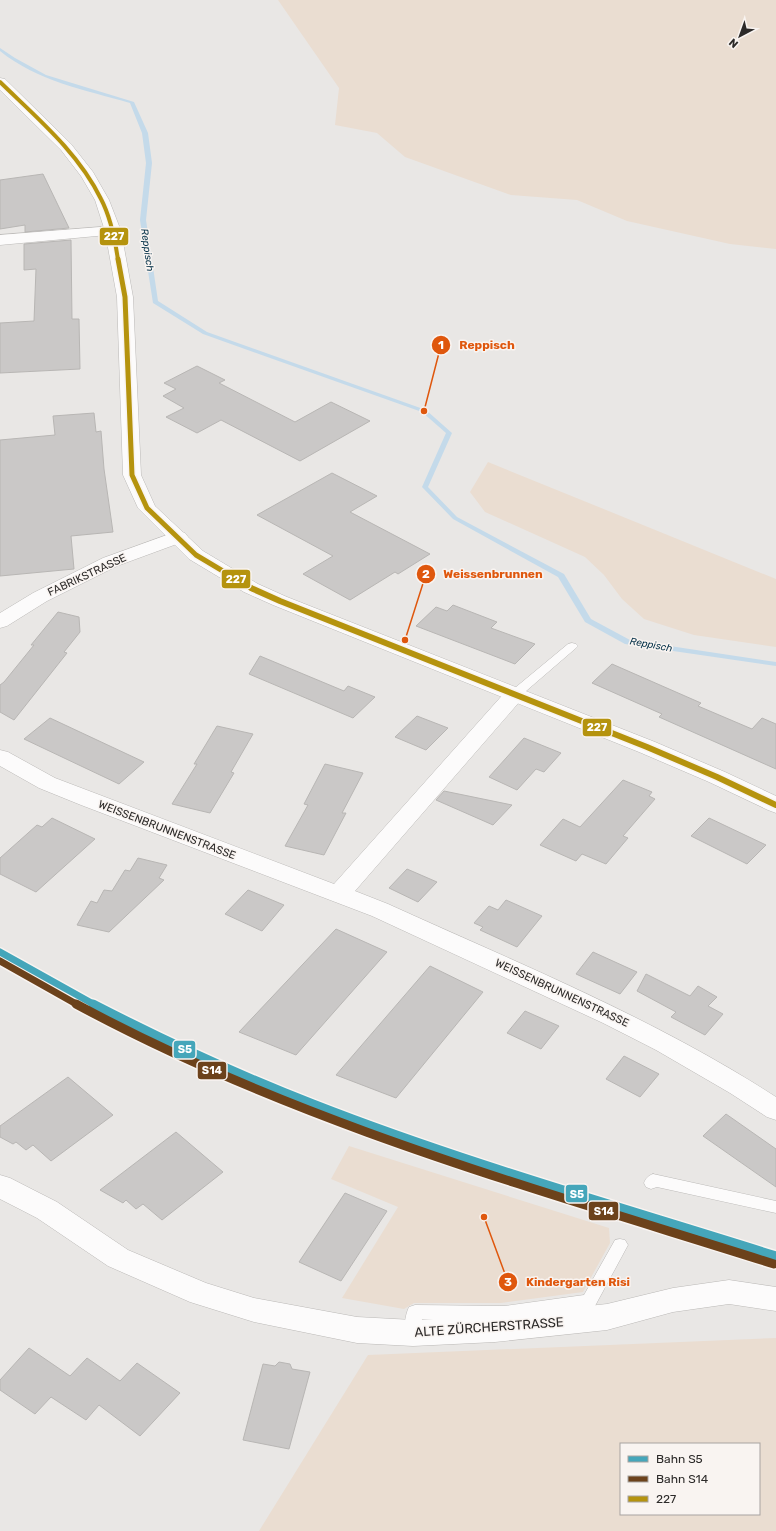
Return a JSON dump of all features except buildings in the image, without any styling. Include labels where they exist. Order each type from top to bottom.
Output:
[{"type":"street","points":[[0,82],[66,147],[88,175],[102,200],[113,231],[125,297],[132,475],[147,508],[196,555],[222,572],[272,598],[647,747],[717,777],[776,805]]},
{"type":"street","points":[[0,240],[113,231]]},
{"type":"street","name":"FABRIKSTRASSE","points":[[0,622],[40,597],[110,562],[178,537]]},
{"type":"street","points":[[338,895],[514,695]]},
{"type":"street","name":"WEISSENBRUNNENSTRASSE","points":[[0,757],[46,783],[380,910],[619,1020],[665,1043],[739,1086],[776,1110]]},
{"type":"street","name":"ALTE ZÜRCHERSTRASSE","points":[[0,1186],[47,1210],[118,1258],[200,1293],[254,1310],[357,1330],[412,1333],[495,1329],[607,1317],[673,1300],[729,1292],[776,1299]]},
{"type":"lane","points":[[514,695],[572,646]]},
{"type":"lane","points":[[651,1183],[652,1180],[776,1207]]},
{"type":"lane","points":[[412,1333],[415,1312],[505,1313],[589,1301],[620,1244]]},
{"type":"shaded area","points":[[278,0],[776,0],[776,249],[730,244],[627,221],[577,200],[511,195],[405,157],[377,133],[335,125],[339,88]]},
{"type":"shaded area","points":[[488,462],[776,579],[776,647],[694,635],[644,619],[622,599],[604,575],[585,557],[485,512],[470,492]]},
{"type":"shaded area","points":[[349,1146],[609,1228],[610,1243],[583,1292],[501,1303],[414,1303],[404,1309],[342,1298],[398,1207],[331,1179]]},
{"type":"shaded area","points":[[776,1338],[776,1531],[259,1531],[368,1355]]},
{"type":"waterway","name":"Reppisch","points":[[0,49],[13,59],[45,76],[80,88],[132,102],[145,133],[149,163],[143,220],[155,302],[205,333],[424,411],[449,433],[425,487],[455,518],[561,576],[588,620],[628,642],[776,664]]},
{"type":"rail line","name":"S5","points":[[0,952],[87,1001],[176,1046],[313,1105],[463,1158],[776,1256]]},
{"type":"rail line","name":"S14","points":[[0,961],[86,1009],[174,1053],[264,1093],[309,1111],[407,1148],[564,1199],[774,1264]]},
{"type":"transit line","name":"227","points":[[0,82],[66,147],[88,175],[102,200],[113,231],[125,297],[132,475],[147,508],[196,555],[251,588],[280,601],[647,747],[717,777],[776,805]]},
{"type":"place","name":"Reppisch","points":[[424,411]]},
{"type":"place","name":"Weissenbrunnen","points":[[405,640]]},
{"type":"place","name":"Kindergarten Risi","points":[[484,1217]]}]
